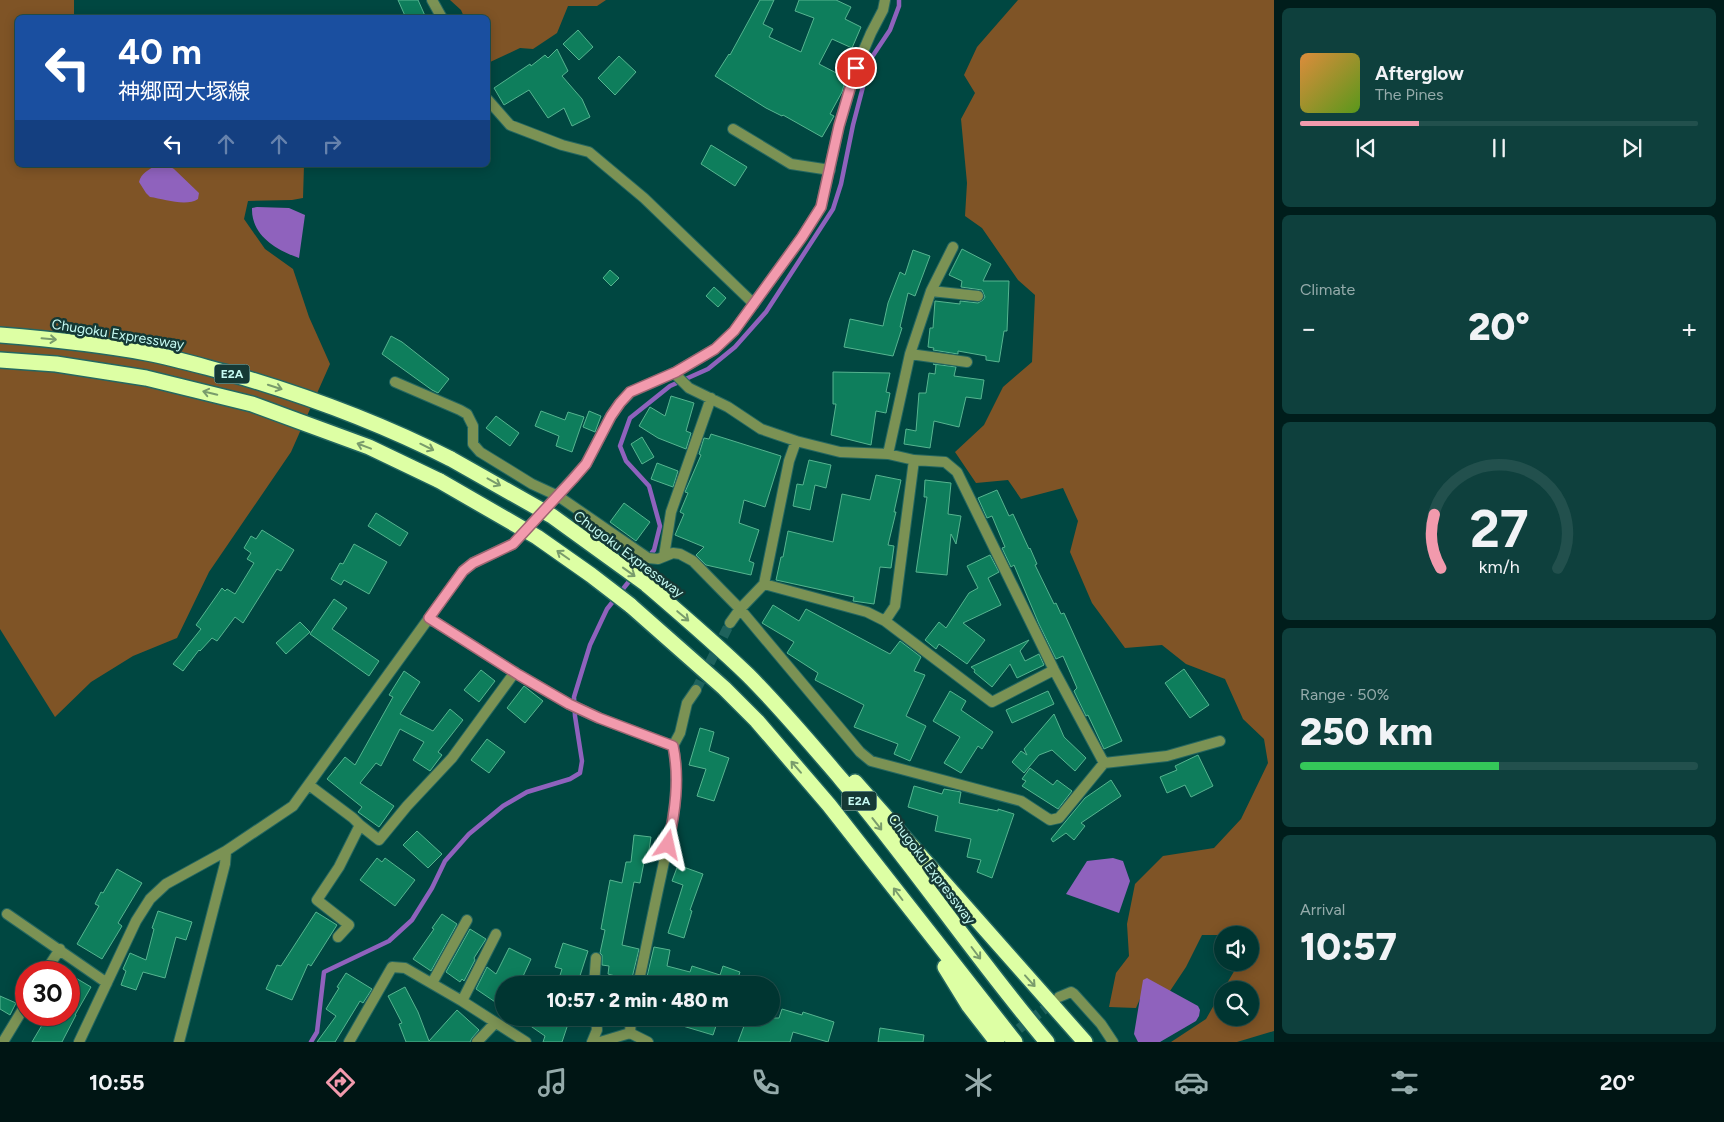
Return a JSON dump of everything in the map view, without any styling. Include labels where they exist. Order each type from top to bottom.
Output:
[{"type":"highway","name":"Chugoku Expressway","points":[[0,335],[55,339],[148,353],[261,382],[317,401],[414,440],[498,484],[552,516],[646,584],[748,675],[779,708],[842,780],[1006,994],[1046,1042]]},
{"type":"highway","name":"E2A","points":[[0,360],[56,364],[146,378],[252,404],[369,447],[440,481],[537,537],[592,575],[630,605],[724,688],[757,721],[829,805],[1015,1042]]},
{"type":"highway","points":[[748,675],[826,749],[1085,1042]]},
{"type":"highway","points":[[911,910],[969,1006],[997,1042]]},
{"type":"street","points":[[432,0],[440,15]]},
{"type":"street","points":[[79,1042],[136,921],[150,898],[166,884],[226,850],[293,806],[463,571],[473,563],[513,544],[558,496],[586,464],[611,416],[630,392],[677,374],[715,349],[734,331],[802,237],[821,207],[839,126],[856,68],[883,10],[885,0]]},
{"type":"street","points":[[490,102],[510,125],[562,145],[589,152],[644,198],[754,304]]},
{"type":"street","points":[[733,129],[791,164],[830,170]]},
{"type":"street","points":[[888,454],[910,354],[931,291],[953,247]]},
{"type":"street","points":[[931,291],[978,296]]},
{"type":"street","points":[[910,354],[967,362]]},
{"type":"street","points":[[677,374],[689,388],[728,406],[761,429],[796,441],[840,452],[888,454],[914,460],[945,462],[956,472],[1054,670],[1104,763]]},
{"type":"street","points":[[395,382],[467,414],[473,426],[474,444],[480,452],[532,484],[558,496],[648,558],[658,559],[673,553],[680,554],[693,561],[740,609],[860,752],[871,761],[1021,801],[1050,820],[1059,818],[1104,763],[1167,756],[1220,741]]},
{"type":"street","points":[[664,556],[671,512],[711,398]]},
{"type":"street","points":[[730,624],[740,609],[764,584],[789,461],[796,441]]},
{"type":"street","points":[[885,621],[894,606],[914,460]]},
{"type":"street","points":[[764,584],[867,612],[885,621],[992,702],[1054,670]]},
{"type":"street","points":[[429,618],[574,706],[599,718],[673,746]]},
{"type":"street","points":[[309,785],[380,840],[407,806],[452,758],[516,672]]},
{"type":"street","points":[[640,976],[671,827],[677,789],[676,759],[673,746],[680,733],[687,704],[696,690]]},
{"type":"street","points":[[338,937],[349,925],[317,900],[339,868],[360,825]]},
{"type":"street","points":[[179,1042],[226,850]]},
{"type":"street","points":[[7,914],[107,983]]},
{"type":"street","points":[[432,983],[467,920]]},
{"type":"street","points":[[462,1001],[496,934]]},
{"type":"street","points":[[52,961],[60,949]]},
{"type":"street","points":[[595,976],[596,958]]},
{"type":"street","points":[[349,1042],[392,967],[405,968],[462,1001],[495,1023],[477,1042]]},
{"type":"street","points":[[1059,998],[1068,992],[1074,994],[1101,1024],[1113,1042]]},
{"type":"street","points":[[3,1042],[15,1022]]},
{"type":"street","points":[[500,1026],[526,1042]]},
{"type":"street","points":[[592,1042],[597,1026]]},
{"type":"street","points":[[630,1026],[630,1033]]},
{"type":"street","points":[[600,1042],[630,1033],[648,1042]]},
{"type":"shaded area","points":[[0,0],[74,0],[74,15],[15,15],[15,167],[304,167],[303,198],[248,201],[244,219],[265,249],[293,269],[309,317],[330,364],[291,452],[209,572],[177,638],[133,656],[91,682],[55,717],[0,629]]},
{"type":"shaded area","points":[[450,0],[606,0],[597,6],[568,6],[557,33],[533,49],[520,48],[490,62],[490,15],[463,15],[461,10]]},
{"type":"shaded area","points":[[1018,0],[1274,0],[1274,1031],[1237,1042],[1171,1042],[1206,1019],[1214,1005],[1214,1026],[1259,1026],[1259,981],[1228,981],[1234,971],[1259,971],[1259,926],[1214,926],[1214,935],[1202,935],[1186,967],[1170,991],[1143,992],[1136,1008],[1109,1007],[1116,973],[1129,956],[1127,924],[1135,884],[1163,856],[1214,848],[1241,819],[1268,763],[1264,739],[1243,719],[1225,679],[1186,664],[1162,645],[1125,648],[1092,603],[1070,552],[1078,521],[1063,488],[1021,499],[1008,480],[976,483],[955,452],[984,425],[1003,387],[1032,362],[1035,295],[1018,280],[982,228],[965,216],[967,183],[961,119],[975,93],[964,75],[977,47]]},
{"type":"shaded area","points":[[153,167],[170,167],[199,193],[198,199],[181,202],[150,197],[139,182],[143,174]]},
{"type":"shaded area","points":[[252,208],[289,208],[305,215],[299,258],[282,251],[260,234],[253,218]]},
{"type":"shaded area","points":[[1113,858],[1123,861],[1130,881],[1119,913],[1066,894],[1087,861]]},
{"type":"shaded area","points":[[1147,978],[1198,1006],[1200,1010],[1196,1021],[1160,1042],[1138,1042],[1134,1034],[1143,980]]},
{"type":"building","points":[[398,0],[418,0],[425,15],[405,15]]},
{"type":"building","points":[[760,0],[774,0],[763,24],[773,29],[769,37],[801,52],[814,18],[795,11],[799,0],[836,0],[851,7],[845,19],[861,27],[852,48],[832,39],[819,64],[846,78],[842,92],[830,114],[834,116],[822,137],[783,115],[766,108],[715,76],[730,55]]},
{"type":"building","points":[[578,30],[593,47],[579,60],[563,44]]},
{"type":"building","points":[[557,49],[568,71],[562,76],[582,99],[590,117],[572,126],[564,108],[548,118],[529,90],[504,105],[494,88],[530,64],[531,66],[545,55],[548,58]]},
{"type":"building","points":[[619,56],[636,72],[615,95],[598,78]]},
{"type":"building","points":[[711,145],[747,167],[735,186],[701,164]]},
{"type":"building","points":[[962,249],[991,264],[983,281],[1009,281],[1007,331],[1004,331],[999,362],[986,360],[986,356],[958,351],[958,354],[933,350],[934,348],[928,347],[930,328],[933,328],[935,301],[960,304],[960,301],[978,303],[985,297],[982,290],[961,287],[962,281],[949,275]]},
{"type":"building","points":[[913,250],[930,256],[915,296],[908,293],[900,327],[902,328],[893,356],[844,347],[850,319],[883,326],[888,303],[900,272],[905,275]]},
{"type":"building","points":[[610,270],[619,278],[611,286],[603,278]]},
{"type":"building","points":[[714,287],[726,298],[718,307],[706,296]]},
{"type":"building","points":[[391,336],[402,342],[449,379],[438,393],[382,354]]},
{"type":"building","points":[[933,364],[956,367],[954,376],[984,380],[981,399],[966,397],[959,427],[934,421],[930,448],[904,444],[906,429],[916,431],[919,393],[926,393],[929,373],[935,374],[936,365]]},
{"type":"building","points":[[833,372],[890,373],[886,392],[890,393],[886,413],[876,411],[871,445],[831,435],[836,404],[833,404]]},
{"type":"building","points":[[671,396],[694,403],[686,431],[691,433],[686,449],[658,438],[639,426],[650,407],[665,416]]},
{"type":"building","points":[[541,411],[565,420],[568,412],[584,417],[572,452],[556,446],[559,436],[535,426]]},
{"type":"building","points":[[589,411],[601,416],[595,432],[583,427]]},
{"type":"building","points":[[496,416],[519,433],[510,446],[486,428]]},
{"type":"building","points":[[711,434],[781,456],[765,507],[744,500],[739,523],[759,530],[749,561],[754,563],[751,575],[706,565],[696,555],[704,547],[675,535],[684,514],[680,512],[688,493],[685,492],[701,455],[699,454],[704,438],[709,439]]},
{"type":"building","points":[[642,437],[654,457],[642,464],[631,444]]},
{"type":"building","points":[[809,460],[831,465],[826,488],[815,485],[810,510],[793,506],[797,484],[803,485]]},
{"type":"building","points":[[657,463],[678,471],[673,487],[651,479]]},
{"type":"building","points":[[876,475],[901,480],[888,545],[894,546],[891,568],[880,567],[874,604],[853,601],[854,597],[776,580],[788,531],[833,542],[842,494],[870,500]]},
{"type":"building","points":[[925,480],[951,483],[948,514],[961,516],[956,544],[951,534],[947,575],[916,572],[927,497],[924,497]]},
{"type":"building","points":[[997,490],[1009,516],[1013,514],[1030,548],[1037,564],[1035,565],[1054,604],[1056,603],[1061,614],[1064,613],[1122,741],[1104,749],[1074,691],[1077,688],[1063,656],[1056,659],[1014,565],[1011,567],[1002,548],[1005,547],[992,516],[987,518],[978,498]]},
{"type":"building","points":[[624,503],[650,522],[636,541],[610,522]]},
{"type":"building","points":[[376,513],[408,533],[400,546],[368,526]]},
{"type":"building","points":[[262,530],[294,550],[281,571],[277,569],[243,623],[235,617],[217,641],[212,638],[199,650],[183,671],[173,664],[201,629],[196,625],[222,588],[235,594],[254,563],[247,559],[251,553],[244,548],[251,536],[256,539]]},
{"type":"building","points":[[354,544],[387,562],[369,594],[344,580],[341,585],[331,579],[340,563],[343,564]]},
{"type":"building","points":[[990,555],[999,572],[988,578],[1001,605],[963,623],[985,640],[967,664],[939,644],[936,649],[925,640],[939,622],[946,628],[969,593],[978,588],[967,566]]},
{"type":"building","points":[[334,599],[347,608],[332,629],[379,661],[369,676],[310,634]]},
{"type":"building","points":[[773,605],[799,621],[806,609],[890,654],[900,641],[921,657],[914,671],[925,675],[906,716],[926,726],[910,761],[894,754],[898,744],[854,727],[864,705],[815,680],[818,673],[787,653],[794,642],[762,623]]},
{"type":"building","points":[[300,622],[310,632],[286,654],[276,643]]},
{"type":"building","points":[[1029,640],[1020,651],[1025,661],[1039,654],[1044,665],[1017,678],[1010,664],[992,687],[974,672],[975,670],[971,667]]},
{"type":"building","points":[[1184,669],[1209,705],[1190,718],[1165,683]]},
{"type":"building","points":[[481,670],[495,681],[479,702],[464,690]]},
{"type":"building","points":[[404,671],[420,682],[400,714],[433,731],[450,709],[463,720],[438,752],[442,755],[430,771],[413,760],[424,742],[400,729],[381,766],[376,763],[360,783],[394,806],[379,827],[358,812],[362,807],[327,779],[345,757],[355,765],[393,697],[389,695]]},
{"type":"building","points":[[524,686],[543,701],[525,723],[507,708]]},
{"type":"building","points":[[950,691],[966,701],[961,710],[993,732],[982,749],[978,746],[961,773],[944,763],[960,737],[933,721]]},
{"type":"building","points":[[1048,691],[1054,704],[1012,723],[1006,710]]},
{"type":"building","points":[[1054,714],[1064,737],[1086,758],[1075,771],[1052,750],[1039,755],[1024,773],[1012,762],[1021,751],[1027,755],[1024,749]]},
{"type":"building","points":[[700,728],[714,732],[709,751],[729,758],[714,801],[697,796],[706,769],[689,765]]},
{"type":"building","points":[[487,739],[505,752],[489,773],[471,760]]},
{"type":"building","points":[[1198,755],[1213,786],[1191,797],[1185,785],[1167,793],[1160,777],[1177,770],[1175,766]]},
{"type":"building","points":[[1030,768],[1053,785],[1057,780],[1072,791],[1058,809],[1022,786],[1026,781],[1022,779]]},
{"type":"building","points":[[1111,780],[1121,796],[1081,823],[1085,826],[1074,840],[1066,833],[1053,842],[1051,839],[1085,798]]},
{"type":"building","points":[[914,786],[942,794],[944,789],[961,792],[959,803],[998,811],[998,809],[1014,814],[992,878],[977,872],[981,860],[967,857],[971,839],[935,831],[938,816],[908,807]]},
{"type":"building","points":[[417,831],[442,854],[428,868],[403,845]]},
{"type":"building","points":[[634,835],[651,837],[648,857],[645,857],[640,883],[634,882],[622,945],[639,949],[632,976],[615,976],[608,974],[609,966],[602,965],[602,955],[600,953],[605,930],[601,929],[610,880],[622,883],[626,862],[631,862]]},
{"type":"building","points":[[377,858],[382,862],[385,858],[415,880],[395,906],[360,880]]},
{"type":"building","points":[[678,865],[703,874],[690,910],[692,911],[684,938],[668,933],[683,885],[672,881]]},
{"type":"building","points":[[117,869],[142,883],[118,923],[122,926],[102,959],[77,944],[99,906],[95,904],[101,892],[103,893]]},
{"type":"building","points":[[158,911],[192,922],[186,940],[176,937],[165,978],[143,972],[136,990],[121,985],[126,971],[123,969],[130,953],[146,960],[154,929],[152,928]]},
{"type":"building","points":[[316,912],[337,925],[311,966],[308,964],[292,1000],[266,989],[277,965],[281,966]]},
{"type":"building","points":[[442,914],[457,924],[431,971],[413,959]]},
{"type":"building","points":[[470,929],[486,939],[474,958],[475,960],[464,981],[462,979],[460,982],[446,972]]},
{"type":"building","points":[[563,943],[588,951],[580,976],[560,976],[562,969],[555,967]]},
{"type":"building","points":[[654,947],[670,950],[667,966],[690,972],[692,966],[720,975],[723,966],[740,972],[739,976],[647,976]]},
{"type":"building","points":[[509,948],[531,959],[523,976],[495,976],[495,1002],[476,989],[487,967],[496,974]]},
{"type":"building","points":[[346,973],[372,989],[363,1003],[360,1001],[335,1042],[317,1042],[336,1016],[326,1009]]},
{"type":"building","points":[[80,980],[91,987],[80,1006]]},
{"type":"building","points":[[405,987],[418,1012],[429,1041],[457,1010],[479,1030],[470,1042],[406,1042],[399,1024],[402,1023],[388,996]]},
{"type":"building","points":[[0,996],[15,1003],[10,1015],[0,1009]]},
{"type":"building","points":[[782,1009],[802,1015],[803,1012],[834,1022],[828,1042],[793,1032],[790,1042],[738,1042],[744,1026],[780,1026]]},
{"type":"building","points":[[41,1026],[70,1026],[62,1042],[32,1042]]},
{"type":"building","points":[[531,1026],[567,1026],[562,1042],[543,1042],[545,1036]]},
{"type":"building","points":[[683,1026],[716,1026],[713,1035]]},
{"type":"building","points":[[880,1028],[924,1035],[923,1042],[878,1042]]},
{"type":"waterway","points":[[311,1042],[317,1032],[324,972],[389,941],[412,920],[432,888],[445,861],[469,834],[503,806],[527,792],[570,779],[580,773],[582,761],[574,697],[590,645],[607,609],[654,550],[660,526],[649,486],[626,461],[620,446],[630,418],[670,386],[708,369],[735,347],[766,312],[833,209],[841,184],[853,125],[870,60],[890,30],[899,6],[899,0]]},
{"type":"tunnel","points":[[696,690],[730,623]]},
{"type":"tunnel","points":[[1007,1038],[1055,1001]]},
{"type":"route","points":[[668,845],[677,789],[676,759],[673,746],[599,718],[569,704],[429,618],[463,571],[473,563],[513,544],[573,479],[586,464],[611,416],[630,392],[676,372],[715,349],[734,331],[802,237],[821,207],[839,126],[856,68]]}]
